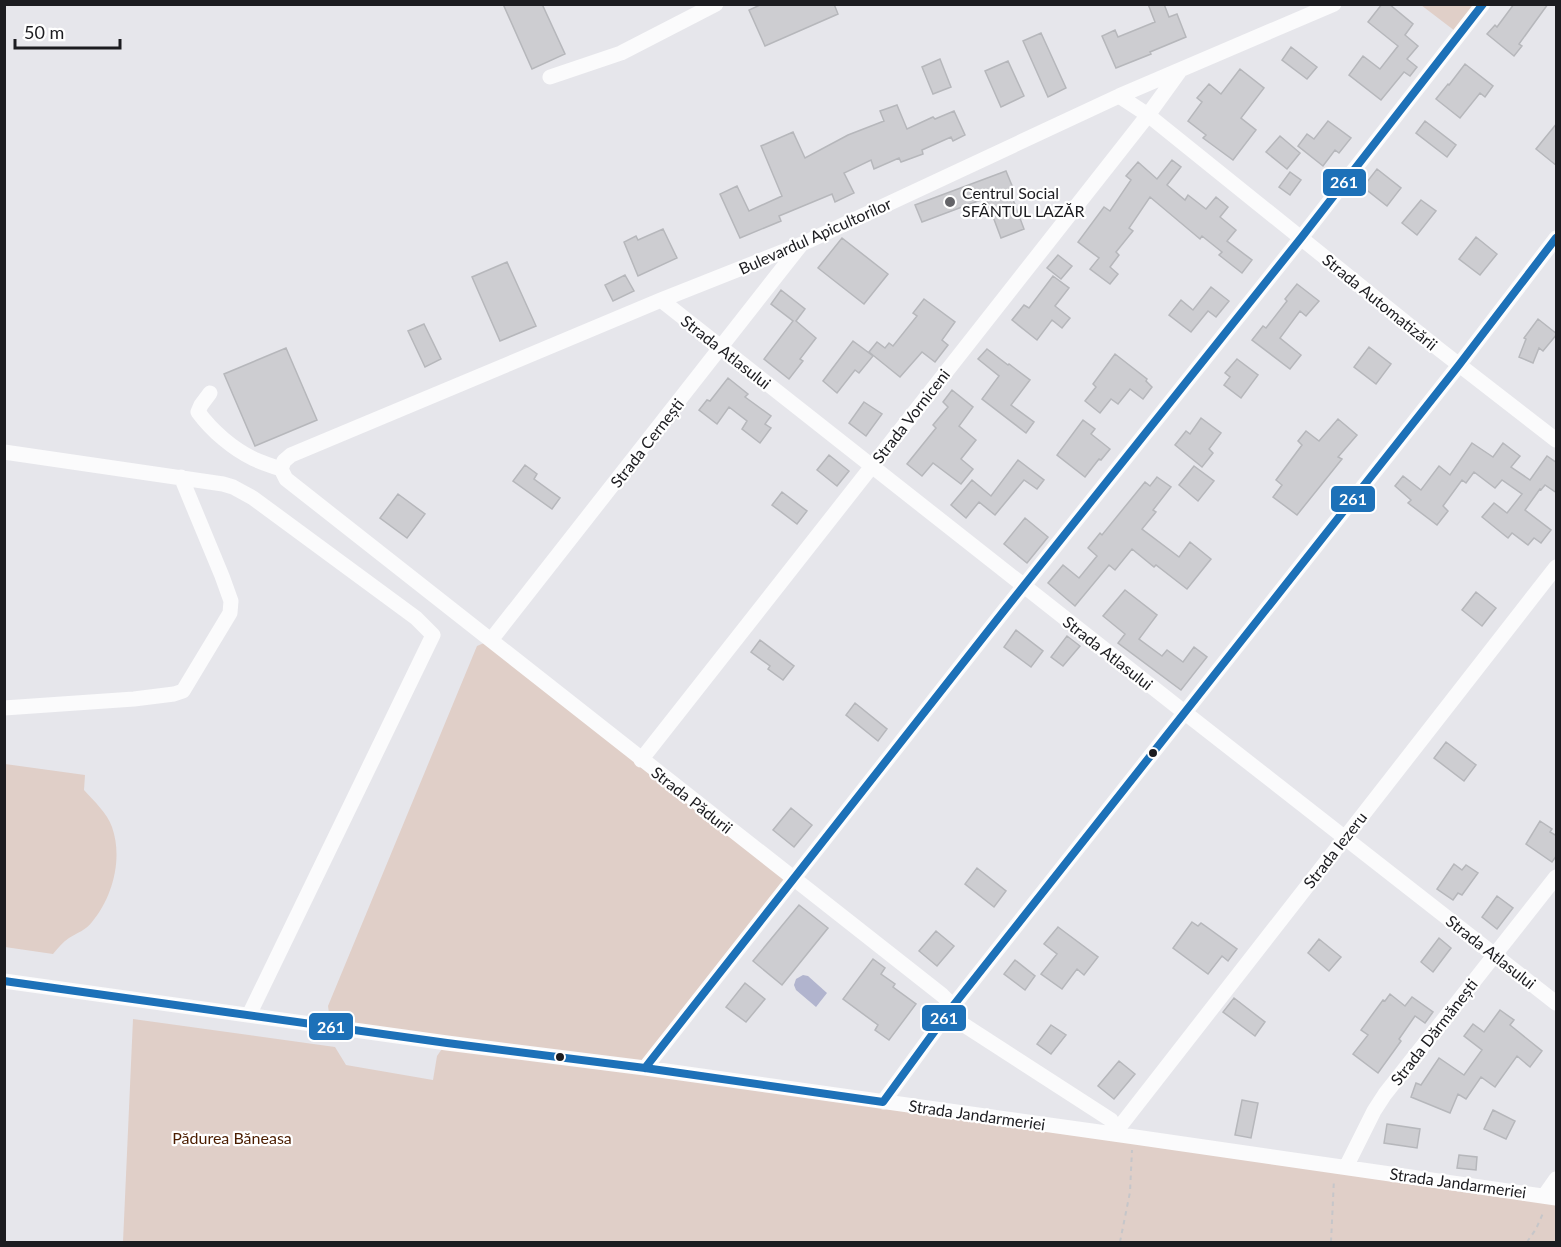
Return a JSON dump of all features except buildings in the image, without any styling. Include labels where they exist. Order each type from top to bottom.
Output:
[{"type":"street","points":[[550,77],[621,53],[716,4]]},
{"type":"street","name":"Bulevardul Apicultorilor","points":[[281,469],[284,461],[291,455],[661,300],[802,244],[1119,96],[1334,4]]},
{"type":"street","points":[[645,1068],[1023,586],[1301,238],[1483,4]]},
{"type":"street","name":"Strada Vorniceni","points":[[641,760],[1148,115],[1180,71]]},
{"type":"street","name":"Strada Automatizării","points":[[1119,96],[1148,115],[1557,441]]},
{"type":"street","points":[[883,1102],[953,1006],[1557,238]]},
{"type":"street","name":"Strada Cernești","points":[[490,640],[802,244]]},
{"type":"street","name":"Strada Atlasului","points":[[661,300],[1557,1003]]},
{"type":"street","points":[[210,393],[198,412],[204,421],[236,448],[254,459],[281,469]]},
{"type":"street","points":[[4,452],[180,477],[233,487],[253,498],[416,618],[433,635],[249,1015]]},
{"type":"street","name":"Strada Pădurii","points":[[281,469],[286,479],[942,995],[953,1006],[955,1015],[961,1023],[1107,1117],[1114,1124],[1114,1134]]},
{"type":"street","points":[[4,708],[134,699],[183,691],[230,613],[231,601],[180,477]]},
{"type":"street","name":"Strada Iezeru","points":[[1114,1134],[1557,567]]},
{"type":"street","name":"Strada Dărmănești","points":[[1340,1166],[1385,1094],[1557,877]]},
{"type":"street","name":"Strada Jandarmeriei","points":[[4,981],[1132,1136],[1550,1197]]},
{"type":"street","points":[[1550,1197],[1557,1179]]},
{"type":"path","points":[[1120,1242],[1130,1192],[1132,1136]]},
{"type":"path","points":[[1330,1242],[1340,1166]]},
{"type":"path","points":[[1527,1242],[1536,1229],[1550,1197]]},
{"type":"green space","points":[[1421,5],[1476,5],[1455,31]]},
{"type":"green space","name":"Pădurea Băneasa","points":[[491,640],[793,879],[645,1067],[1556,1198],[1556,1242],[123,1242],[133,1019],[335,1047],[346,1065],[433,1080],[437,1056],[446,1043],[331,1027],[328,1006],[477,646]]},
{"type":"green space","points":[[5,764],[85,775],[84,790],[100,807],[112,827],[116,864],[106,901],[90,925],[67,940],[53,954],[5,947]]},
{"type":"water","points":[[803,975],[808,976],[827,993],[816,1007],[796,990],[794,985],[796,979]]},
{"type":"transit line","name":"261","points":[[645,1068],[1003,612],[1301,238],[1483,4]]},
{"type":"transit line","name":"261","points":[[4,981],[883,1102],[953,1006],[1459,365],[1556,238]]},
{"type":"place","name":"Centrul Social SFÂNTUL LAZĂR","points":[[950,202]]}]
